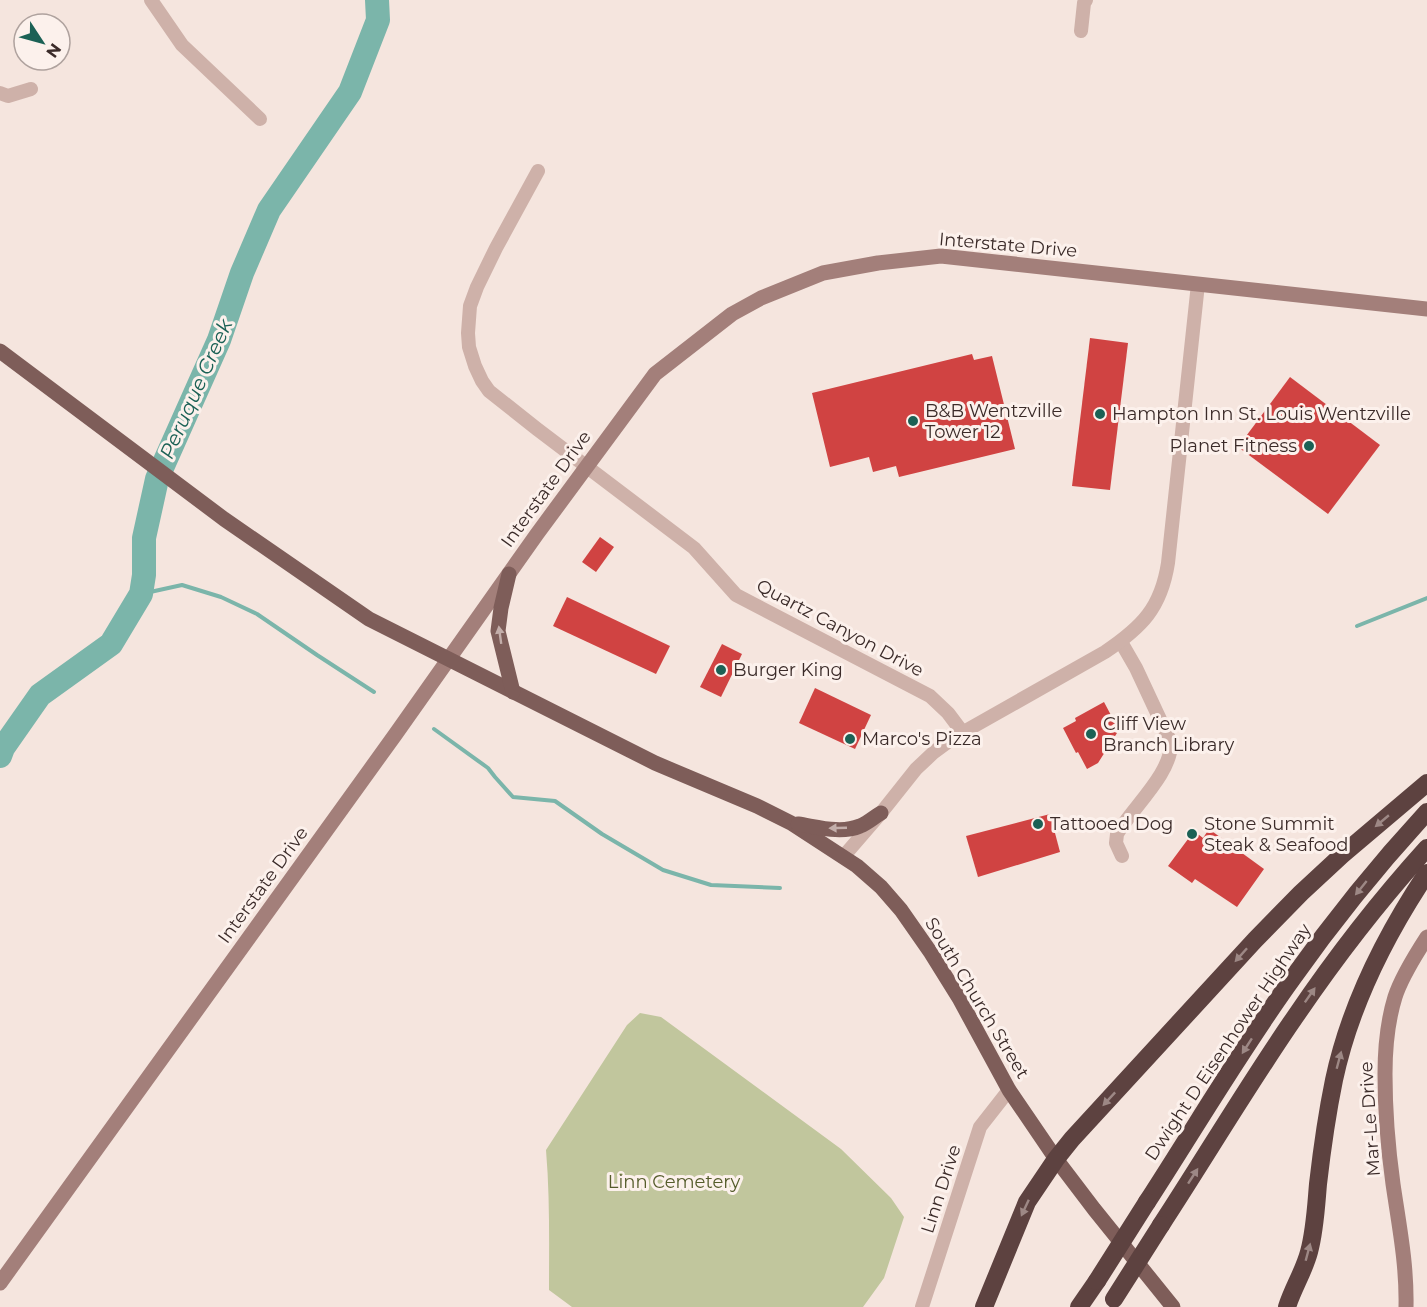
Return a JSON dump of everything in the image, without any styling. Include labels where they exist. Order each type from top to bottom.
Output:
[{"type":"highway","points":[[984,1307],[1027,1202],[1072,1139],[1301,893],[1427,783]]},
{"type":"highway","name":"Dwight D Eisenhower Highway","points":[[1080,1307],[1292,979],[1351,900],[1427,812]]},
{"type":"highway","points":[[1112,1303],[1300,1009],[1352,938],[1427,848]]},
{"type":"highway","points":[[1287,1307],[1309,1252],[1334,1079],[1348,1029],[1365,985],[1386,941],[1405,906],[1427,873]]},
{"type":"main road","name":"Interstate Drive","points":[[0,1283],[586,466],[655,374],[732,314],[761,298],[823,273],[878,263],[941,256],[1427,309]]},
{"type":"main road","name":"South Church Street","points":[[0,351],[224,519],[369,619],[655,763],[757,806],[791,823],[857,866],[881,887],[901,910],[931,953],[1009,1090],[1056,1159],[1173,1307]]},
{"type":"main road","points":[[509,574],[498,631],[513,692]]},
{"type":"main road","points":[[791,823],[827,829],[845,829],[860,826],[881,813]]},
{"type":"main road","name":"Mar-Le Drive","points":[[1406,1307],[1403,1249],[1385,1108],[1385,1049],[1396,996],[1417,952],[1427,937]]},
{"type":"street","points":[[151,0],[182,45],[260,119]]},
{"type":"street","points":[[1081,31],[1086,0]]},
{"type":"street","points":[[0,93],[8,96],[31,89]]},
{"type":"street","name":"Quartz Canyon Drive","points":[[538,171],[496,248],[470,306],[469,347],[475,366],[489,391],[694,548],[736,595],[930,696],[948,713],[963,733]]},
{"type":"street","points":[[843,857],[916,769],[928,758],[963,733],[1121,642],[1140,625],[1152,610],[1166,579],[1198,284]]},
{"type":"street","points":[[1121,642],[1137,668],[1171,743],[1167,765],[1117,834],[1116,843],[1122,856]]},
{"type":"street","name":"Linn Drive","points":[[922,1307],[980,1127],[1009,1090]]},
{"type":"green space","name":"Linn Cemetery","points":[[640,1013],[661,1017],[841,1149],[891,1198],[904,1217],[884,1278],[863,1307],[572,1307],[549,1290],[549,1203],[546,1150],[627,1025]]},
{"type":"building","name":"Hampton Inn St. Louis Wentzville","points":[[1090,338],[1128,343],[1110,490],[1072,486]]},
{"type":"building","name":"B&B Wentzville Tower 12","points":[[972,354],[974,360],[992,356],[1015,449],[899,477],[896,466],[873,472],[869,457],[830,467],[812,393]]},
{"type":"building","name":"Planet Fitness","points":[[1290,377],[1380,445],[1328,514],[1238,447]]},
{"type":"building","points":[[600,537],[614,547],[596,572],[582,562]]},
{"type":"building","points":[[567,597],[670,646],[656,674],[553,626]]},
{"type":"building","name":"Burger King","points":[[722,644],[742,654],[721,697],[700,687]]},
{"type":"building","points":[[815,688],[871,715],[855,749],[799,723]]},
{"type":"building","name":"Cliff View Branch Library","points":[[1104,702],[1121,731],[1117,733],[1098,763],[1087,769],[1063,728],[1076,721],[1075,718]]},
{"type":"building","points":[[1050,814],[1060,852],[978,877],[966,836]]},
{"type":"building","points":[[1209,829],[1264,869],[1237,907],[1195,879],[1192,883],[1168,866],[1194,831],[1203,838]]},
{"type":"waterway","name":"Peruque Creek","points":[[0,756],[3,748],[40,695],[111,644],[141,594],[144,575],[144,538],[157,479],[219,340],[242,273],[269,210],[350,92],[378,20],[377,0]]},
{"type":"waterway","points":[[141,594],[182,585],[221,597],[257,614],[374,692]]},
{"type":"waterway","points":[[1357,626],[1427,598]]},
{"type":"waterway","points":[[434,729],[488,768],[513,797],[555,801],[602,834],[663,870],[711,885],[780,888]]},
{"type":"place","name":"Hampton Inn St. Louis Wentzville","points":[[1100,414]]},
{"type":"place","name":"B&B Wentzville Tower 12","points":[[913,421]]},
{"type":"place","name":"Planet Fitness","points":[[1309,446]]},
{"type":"place","name":"Burger King","points":[[721,670]]},
{"type":"place","name":"Cliff View Branch Library","points":[[1091,734]]},
{"type":"place","name":"Marco's Pizza","points":[[850,739]]},
{"type":"place","name":"Tattooed Dog","points":[[1038,824]]},
{"type":"place","name":"Stone Summit Steak & Seafood","points":[[1192,834]]}]
